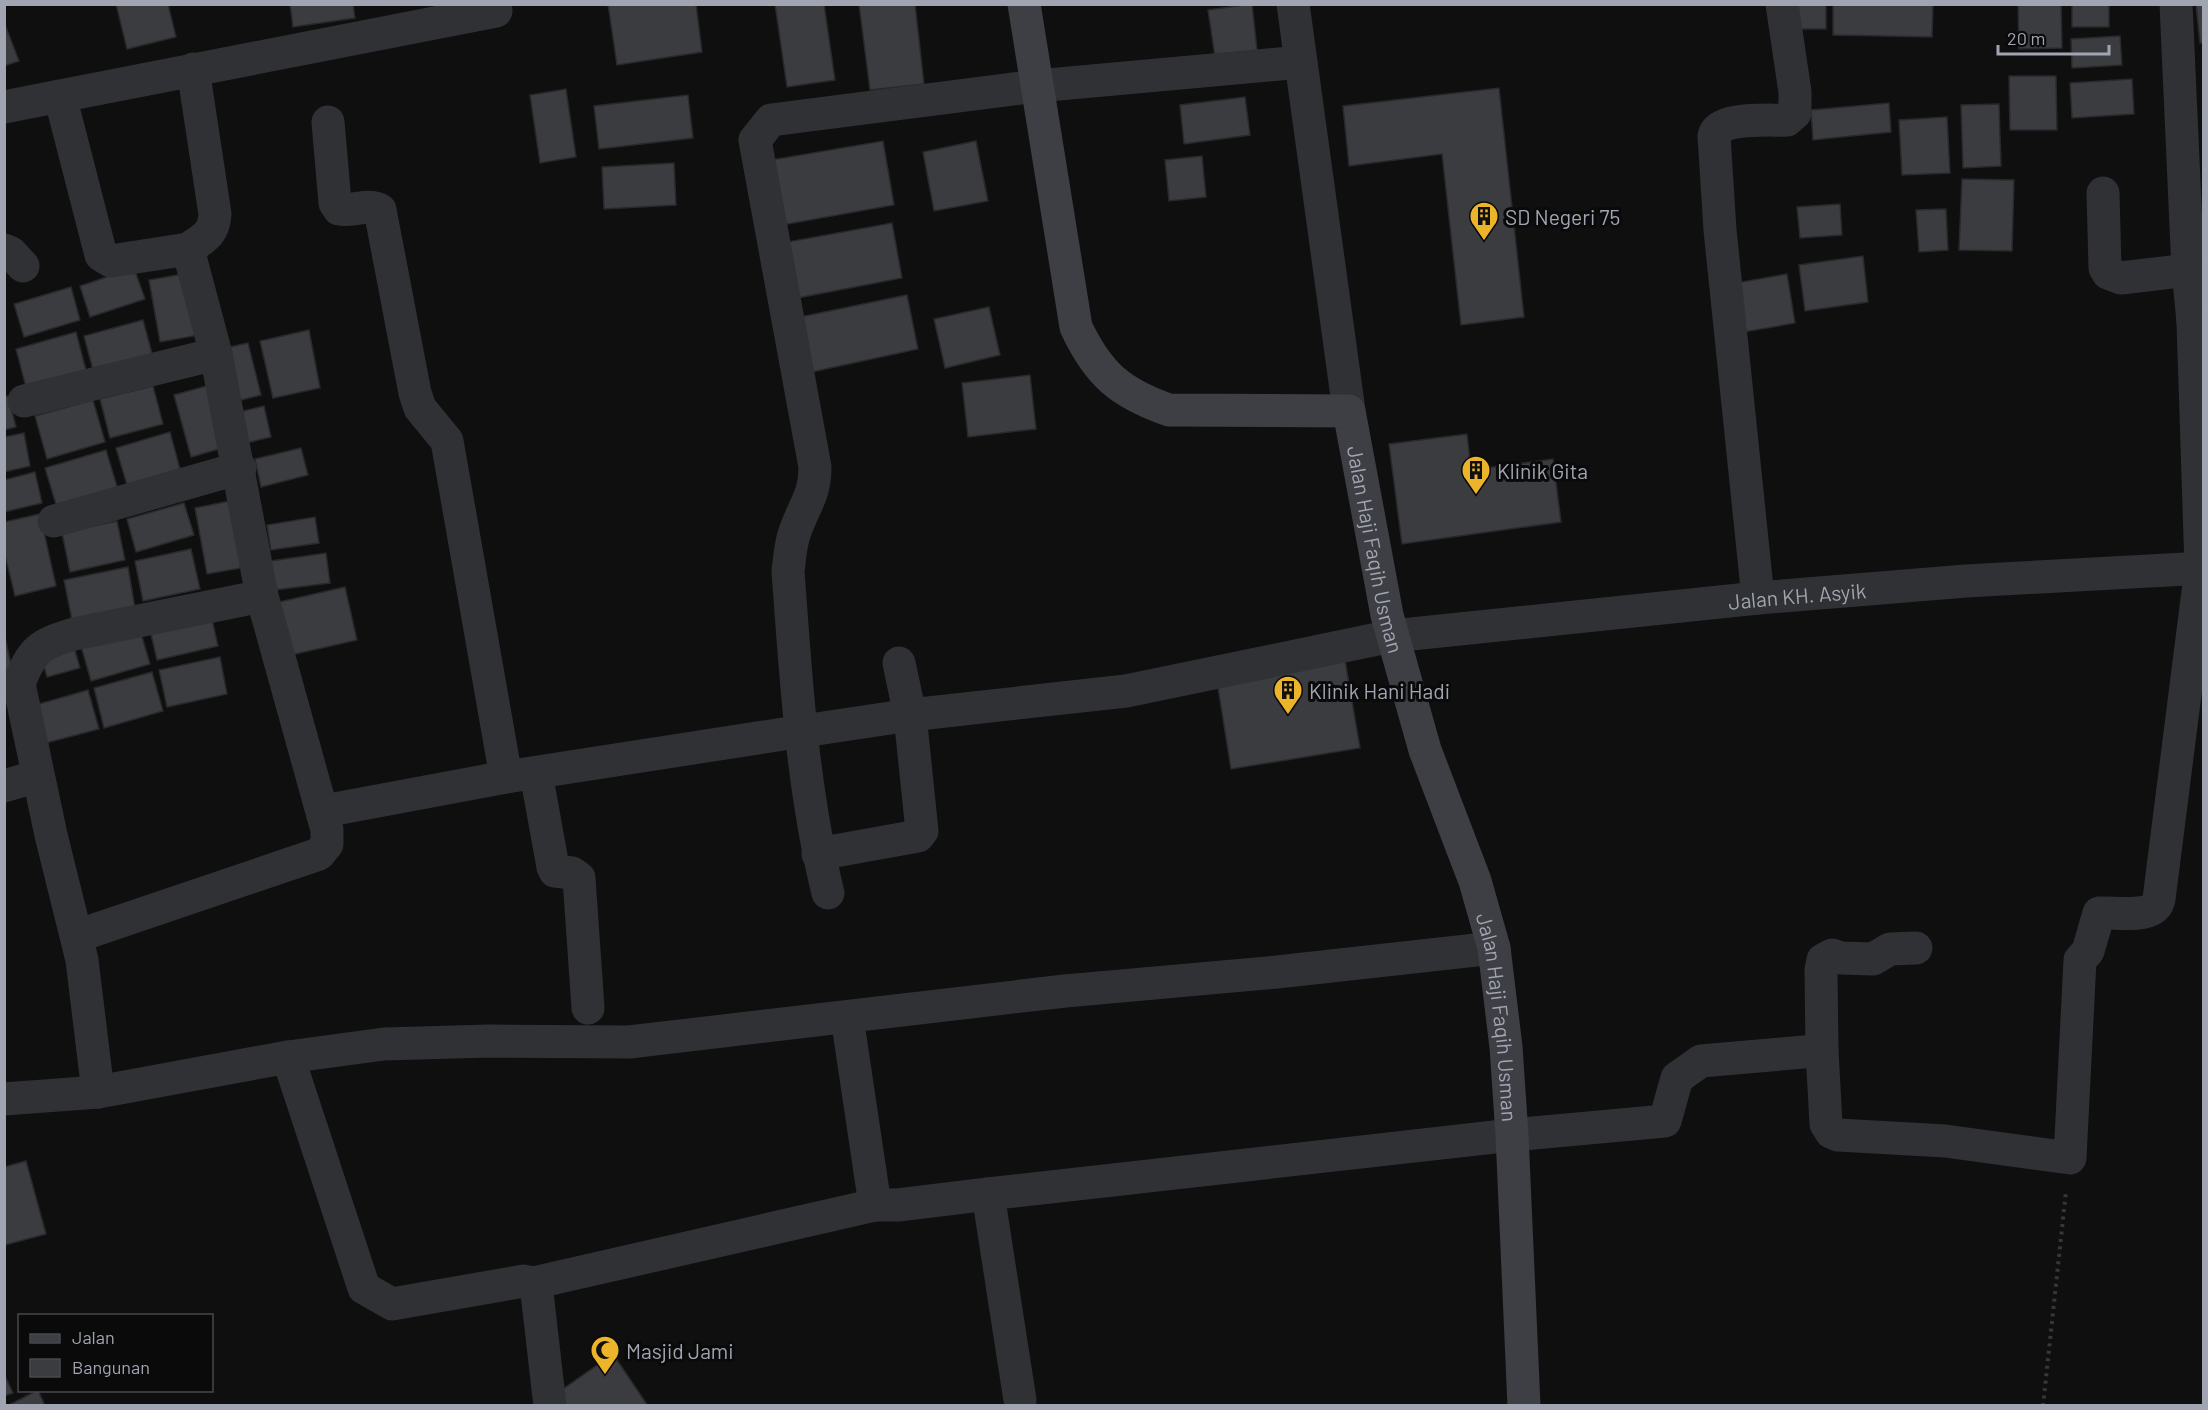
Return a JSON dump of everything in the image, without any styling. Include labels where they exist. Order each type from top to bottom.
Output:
[{"type":"street","points":[[1024,4],[1076,327],[1089,354],[1107,378],[1141,400],[1169,410],[1349,411],[1293,4]]},
{"type":"street","points":[[1758,598],[1719,219],[1714,136],[1717,128],[1726,123],[1787,120],[1795,114],[1796,92],[1782,4]]},
{"type":"street","points":[[1916,948],[1890,949],[1879,953],[1873,959],[1841,958],[1832,955],[1823,960],[1821,970],[1822,1052],[1826,1124],[1831,1132],[1839,1136],[1945,1141],[2070,1158],[2080,960],[2088,951],[2099,913],[2150,912],[2158,906],[2202,568],[2198,321],[2187,270],[2194,191],[2176,4]]},
{"type":"street","points":[[4,106],[496,11]]},
{"type":"street","points":[[828,893],[818,854],[800,732],[788,571],[790,548],[796,528],[815,488],[815,467],[756,140],[761,129],[771,120],[1037,86],[1301,62]]},
{"type":"street","points":[[60,96],[101,255],[111,261],[188,249],[210,234],[215,226],[194,69]]},
{"type":"street","points":[[328,122],[335,203],[339,209],[345,210],[374,207],[380,210],[415,393],[420,408],[447,441],[521,775],[555,871],[572,873],[579,878],[588,1008]]},
{"type":"street","points":[[2103,193],[2105,268],[2108,273],[2121,278],[2187,270]]},
{"type":"street","points":[[77,936],[319,854],[327,844],[324,811],[262,597],[240,468],[216,354],[188,249]]},
{"type":"street","points":[[24,401],[216,354]]},
{"type":"street","name":"Jalan Haji Faqih Usman","points":[[1349,411],[1392,636],[1425,750],[1475,881],[1493,943],[1512,1135],[1524,1406]]},
{"type":"street","points":[[54,520],[240,468]]},
{"type":"street","name":"Jalan KH. Asyik","points":[[324,811],[521,775],[910,715],[1126,691],[1392,636],[1758,598],[1966,581],[2202,568]]},
{"type":"street","points":[[96,1079],[77,936],[39,777],[12,685],[33,652],[46,643],[74,634],[262,597]]},
{"type":"street","points":[[818,854],[918,836],[922,831],[910,715],[899,663]]},
{"type":"street","points":[[4,786],[39,777]]},
{"type":"street","points":[[4,1099],[96,1079],[384,1044],[489,1041],[629,1042],[1065,991],[1277,972],[1493,943]]},
{"type":"street","points":[[847,1017],[875,1205]]},
{"type":"street","points":[[288,1057],[364,1288],[392,1304],[524,1281],[533,1283],[875,1205],[897,1205],[1512,1135],[1665,1122],[1677,1078],[1701,1061],[1822,1052]]},
{"type":"street","points":[[988,1194],[1020,1400]]},
{"type":"street","points":[[533,1283],[537,1293],[550,1406]]},
{"type":"path","points":[[2043,1406],[2070,1158]]},
{"type":"building","points":[[116,4],[168,4],[176,37],[127,49]]},
{"type":"building","points":[[290,4],[353,4],[355,18],[293,27]]},
{"type":"building","points":[[608,4],[696,4],[702,52],[617,65]]},
{"type":"building","points":[[775,4],[824,4],[835,80],[787,87]]},
{"type":"building","points":[[859,4],[915,4],[924,84],[870,90]]},
{"type":"building","points":[[1252,4],[1257,50],[1215,57],[1208,10]]},
{"type":"building","points":[[1792,4],[1826,4],[1826,29],[1792,29]]},
{"type":"building","points":[[1833,4],[1933,4],[1932,37],[1833,35]]},
{"type":"building","points":[[2018,4],[2061,4],[2062,48],[2019,49]]},
{"type":"building","points":[[2072,4],[2109,4],[2109,27],[2072,27]]},
{"type":"building","points":[[2196,4],[2204,4],[2204,43],[2200,43]]},
{"type":"building","points":[[4,22],[19,61],[4,66]]},
{"type":"building","points":[[2120,36],[2122,65],[2072,68],[2071,39]]},
{"type":"building","points":[[2009,76],[2056,76],[2057,130],[2010,130]]},
{"type":"building","points":[[2132,79],[2134,114],[2072,118],[2070,83]]},
{"type":"building","name":"SD Negeri 75","points":[[1499,88],[1524,317],[1461,325],[1442,154],[1349,166],[1343,106]]},
{"type":"building","points":[[566,89],[576,157],[540,163],[530,95]]},
{"type":"building","points":[[688,95],[693,138],[599,149],[594,106]]},
{"type":"building","points":[[1245,97],[1250,135],[1184,144],[1180,105]]},
{"type":"building","points":[[1889,103],[1891,132],[1813,140],[1811,110]]},
{"type":"building","points":[[1999,104],[2001,166],[1963,168],[1961,105]]},
{"type":"building","points":[[1947,117],[1950,173],[1902,175],[1899,120]]},
{"type":"building","points":[[883,141],[894,205],[782,225],[771,160]]},
{"type":"building","points":[[976,141],[988,201],[934,211],[923,152]]},
{"type":"building","points":[[1202,156],[1206,197],[1169,201],[1165,160]]},
{"type":"building","points":[[674,163],[676,205],[604,209],[602,167]]},
{"type":"building","points":[[1962,179],[2014,180],[2012,251],[1959,250]]},
{"type":"building","points":[[1840,204],[1842,235],[1800,238],[1797,207]]},
{"type":"building","points":[[1946,209],[1948,250],[1919,252],[1916,210]]},
{"type":"building","points":[[892,223],[902,278],[792,299],[782,243]]},
{"type":"building","points":[[1863,256],[1868,302],[1805,311],[1799,265]]},
{"type":"building","points":[[134,268],[145,299],[90,317],[80,286]]},
{"type":"building","points":[[188,273],[199,335],[160,342],[149,280]]},
{"type":"building","points":[[1787,274],[1795,323],[1744,332],[1736,283]]},
{"type":"building","points":[[71,287],[80,320],[24,337],[14,304]]},
{"type":"building","points":[[907,295],[918,349],[807,373],[795,318]]},
{"type":"building","points":[[989,307],[1000,355],[945,368],[934,319]]},
{"type":"building","points":[[143,320],[153,357],[94,374],[84,336]]},
{"type":"building","points":[[309,330],[320,388],[273,398],[260,341]]},
{"type":"building","points":[[76,332],[87,374],[27,391],[16,349]]},
{"type":"building","points":[[248,343],[261,395],[233,402],[221,349]]},
{"type":"building","points":[[1030,375],[1036,429],[968,437],[962,383]]},
{"type":"building","points":[[210,385],[226,447],[191,457],[174,395]]},
{"type":"building","points":[[153,386],[163,424],[110,438],[100,399]]},
{"type":"building","points":[[8,396],[16,427],[4,430],[4,397]]},
{"type":"building","points":[[93,400],[105,442],[47,459],[35,416]]},
{"type":"building","points":[[264,406],[271,437],[242,444],[235,413]]},
{"type":"building","points":[[170,432],[180,469],[127,485],[116,448]]},
{"type":"building","points":[[24,433],[30,466],[4,472],[4,437]]},
{"type":"building","name":"Klinik Gita","points":[[1467,434],[1471,470],[1553,459],[1561,522],[1402,544],[1389,444]]},
{"type":"building","points":[[301,448],[308,475],[261,487],[255,459]]},
{"type":"building","points":[[106,450],[119,493],[58,511],[45,468]]},
{"type":"building","points":[[35,472],[42,503],[4,512],[4,480]]},
{"type":"building","points":[[235,500],[247,567],[207,574],[195,508]]},
{"type":"building","points":[[184,503],[194,535],[136,552],[127,519]]},
{"type":"building","points":[[40,514],[56,586],[15,596],[4,551],[4,522]]},
{"type":"building","points":[[315,517],[319,543],[271,550],[267,525]]},
{"type":"building","points":[[117,521],[125,560],[70,572],[62,533]]},
{"type":"building","points":[[191,549],[200,589],[143,601],[135,561]]},
{"type":"building","points":[[326,553],[330,583],[275,590],[271,561]]},
{"type":"building","points":[[128,567],[135,608],[72,620],[64,580]]},
{"type":"building","points":[[345,587],[357,640],[291,655],[279,602]]},
{"type":"building","points":[[211,615],[218,646],[157,660],[150,630]]},
{"type":"building","points":[[140,630],[150,664],[91,681],[81,646]]},
{"type":"building","points":[[4,633],[14,678],[4,680]]},
{"type":"building","points":[[74,647],[80,668],[47,677],[41,656]]},
{"type":"building","points":[[220,657],[227,694],[167,707],[159,670]]},
{"type":"building","name":"Klinik Hani Hadi","points":[[1345,660],[1360,748],[1231,769],[1217,681]]},
{"type":"building","points":[[152,672],[163,711],[104,728],[94,688]]},
{"type":"building","points":[[88,690],[99,729],[42,744],[32,706]]},
{"type":"building","points":[[26,1161],[46,1234],[5,1245],[4,1167]]},
{"type":"building","name":"Masjid Jami","points":[[613,1354],[648,1406],[559,1406],[553,1396]]},
{"type":"building","points":[[4,1374],[13,1393],[4,1396]]},
{"type":"building","points":[[34,1392],[39,1392],[45,1406],[9,1406]]},
{"type":"place","name":"SD Negeri 75","points":[[1484,242]]},
{"type":"place","name":"Klinik Gita","points":[[1476,496]]},
{"type":"place","name":"Klinik Hani Hadi","points":[[1288,716]]},
{"type":"place","name":"Masjid Jami","points":[[605,1376]]}]
